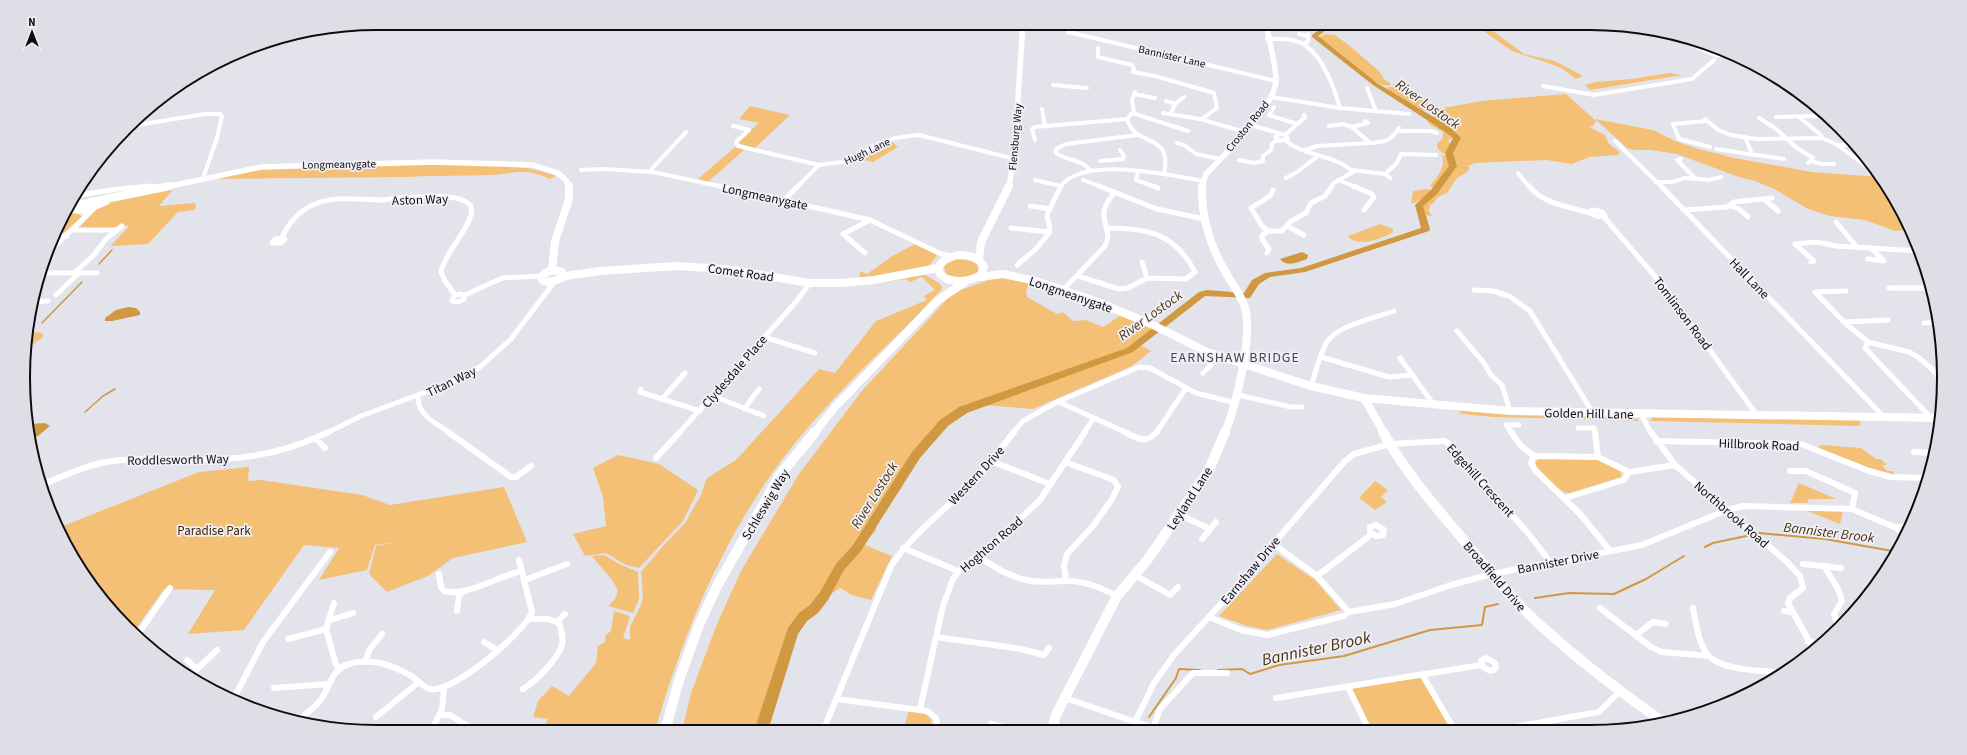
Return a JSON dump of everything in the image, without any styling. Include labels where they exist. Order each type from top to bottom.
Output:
[{"type":"street","name":"Flensburg Way","points":[[979,260],[978,252],[980,244],[1001,207],[1009,187],[1014,159],[1023,30]]},
{"type":"street","name":"Croston Road","points":[[1202,200],[1204,180],[1212,166],[1266,107],[1271,97],[1276,81],[1266,30]]},
{"type":"street","name":"Bannister Lane","points":[[1068,32],[1276,81]]},
{"type":"street","points":[[1299,34],[1308,35],[1308,41],[1302,44]]},
{"type":"street","points":[[1267,39],[1302,44],[1309,48],[1336,92],[1340,108]]},
{"type":"street","points":[[1690,45],[1714,59],[1722,61],[1730,60]]},
{"type":"street","points":[[1098,48],[1098,57],[1132,65],[1134,68],[1132,72],[1155,76],[1214,94],[1217,102],[1216,108],[1202,119]]},
{"type":"street","points":[[1543,86],[1594,95],[1692,79],[1714,59]]},
{"type":"street","points":[[1053,85],[1086,88]]},
{"type":"street","points":[[1367,88],[1376,111]]},
{"type":"street","points":[[1155,98],[1135,93],[1132,100],[1134,111],[1127,119],[1128,125],[1137,135],[1164,150],[1166,157],[1164,174]]},
{"type":"street","points":[[1369,93],[1375,93]]},
{"type":"street","points":[[1171,113],[1175,104],[1184,97]]},
{"type":"street","points":[[1271,97],[1340,108],[1409,114]]},
{"type":"street","points":[[1166,101],[1175,104]]},
{"type":"street","points":[[1274,107],[1270,115],[1297,124]]},
{"type":"street","points":[[1042,109],[1045,126]]},
{"type":"street","points":[[1132,113],[1188,131]]},
{"type":"street","points":[[1163,113],[1171,113],[1260,130],[1286,141],[1293,147],[1306,150],[1318,156],[1341,163],[1352,170],[1385,174],[1390,178]]},
{"type":"street","points":[[139,125],[205,114],[220,114],[222,116],[217,138],[204,178]]},
{"type":"street","points":[[1776,117],[1816,116]]},
{"type":"street","points":[[1241,161],[1254,163],[1263,161],[1263,156],[1270,150],[1277,137],[1285,136],[1306,117]]},
{"type":"street","points":[[1799,117],[1821,135],[1822,138]]},
{"type":"street","points":[[1035,140],[1032,129],[1035,127],[1127,119]]},
{"type":"street","points":[[1710,147],[1679,139],[1673,124],[1706,120],[1723,133],[1745,137],[1822,138],[1838,145],[1864,164]]},
{"type":"street","points":[[1759,120],[1776,129],[1797,148],[1808,153],[1813,158],[1810,162],[1834,164]]},
{"type":"street","points":[[1330,124],[1352,126],[1368,123],[1365,121]]},
{"type":"street","points":[[733,126],[749,130],[736,142],[736,144],[756,151],[819,165]]},
{"type":"street","points":[[1352,126],[1370,143]]},
{"type":"street","points":[[1179,133],[1183,129]]},
{"type":"street","points":[[1306,150],[1317,146],[1370,143],[1390,140],[1395,137],[1398,129],[1427,130],[1437,133]]},
{"type":"street","points":[[649,172],[686,132]]},
{"type":"street","name":"Hugh Lane","points":[[819,165],[849,161],[878,144],[895,138],[915,135],[936,138],[1011,158]]},
{"type":"street","points":[[1091,171],[1086,164],[1061,157],[1056,153],[1056,149],[1066,144],[1137,135]]},
{"type":"street","points":[[1285,136],[1288,138],[1286,141]]},
{"type":"street","points":[[1745,137],[1752,154]]},
{"type":"street","name":"Hall Lane","points":[[1615,141],[1685,210],[1883,416]]},
{"type":"street","points":[[1177,143],[1184,145],[1196,154],[1220,159]]},
{"type":"street","points":[[1838,145],[1848,145]]},
{"type":"street","points":[[1716,149],[1784,159]]},
{"type":"street","points":[[1100,161],[1124,158],[1120,150]]},
{"type":"street","points":[[1385,174],[1397,164],[1399,155],[1406,151],[1434,157]]},
{"type":"street","points":[[1286,178],[1293,178],[1301,168],[1318,156]]},
{"type":"street","points":[[1681,159],[1677,160],[1696,179]]},
{"type":"street","points":[[1116,160],[1118,171]]},
{"type":"street","name":"Longmeanygate","points":[[79,208],[204,178],[261,167],[433,162],[533,165],[550,169],[558,174],[566,180],[570,192],[555,241],[552,270]]},
{"type":"street","points":[[784,200],[819,165]]},
{"type":"street","name":"Longmeanygate","points":[[581,170],[603,169],[649,172],[784,200],[870,220],[942,257]]},
{"type":"street","points":[[1276,196],[1270,196],[1251,208],[1262,226],[1268,231],[1282,231],[1291,221],[1306,212],[1311,203],[1325,196],[1331,186],[1338,180],[1352,174],[1352,170]]},
{"type":"street","points":[[1049,232],[1046,219],[1050,209],[1061,186],[1072,176],[1091,171],[1118,171],[1164,174],[1204,180]]},
{"type":"street","points":[[1138,172],[1136,180],[1154,189]]},
{"type":"street","name":"Tomlinson Road","points":[[1518,174],[1534,193],[1544,200],[1590,212],[1593,210],[1600,211],[1605,214],[1604,217],[1665,288],[1756,414]]},
{"type":"street","points":[[1656,182],[1672,182],[1685,178],[1709,180],[1721,177]]},
{"type":"street","points":[[1035,180],[1061,186]]},
{"type":"street","points":[[1083,180],[1166,213],[1183,218],[1204,219]]},
{"type":"street","points":[[1338,180],[1372,194],[1374,197],[1364,210]]},
{"type":"street","points":[[83,195],[118,189],[158,186]]},
{"type":"street","points":[[1270,196],[1273,190]]},
{"type":"street","points":[[1063,290],[1078,276],[1086,264],[1106,246],[1108,237],[1102,216],[1105,204],[1115,192]]},
{"type":"street","name":"Aston Way","points":[[282,238],[302,212],[314,204],[330,199],[346,198],[378,200],[440,197],[460,199],[469,205],[471,208],[471,214],[466,226],[441,267],[441,274],[455,295],[464,296],[502,278],[542,276]]},
{"type":"street","points":[[1731,206],[1734,202],[1772,198]]},
{"type":"street","points":[[1764,199],[1778,211]]},
{"type":"street","name":"Leyland Lane","points":[[1053,725],[1056,715],[1117,596],[1135,575],[1180,515],[1209,470],[1236,399],[1243,364],[1248,321],[1245,306],[1218,260],[1207,234],[1202,200]]},
{"type":"street","points":[[55,246],[86,217],[95,204]]},
{"type":"street","points":[[1030,206],[1050,209]]},
{"type":"street","points":[[1685,210],[1731,206],[1739,209],[1748,217]]},
{"type":"street","points":[[75,208],[79,208],[84,212],[86,217]]},
{"type":"street","points":[[865,253],[843,234],[870,220]]},
{"type":"street","points":[[1846,226],[1837,224],[1857,247]]},
{"type":"street","points":[[56,295],[94,256],[106,239],[122,226]]},
{"type":"street","points":[[1287,226],[1304,235]]},
{"type":"street","points":[[1011,228],[1049,232]]},
{"type":"street","points":[[1078,276],[1119,289],[1128,288],[1147,278],[1186,279],[1193,275],[1194,272],[1179,246],[1174,242],[1141,230],[1106,228]]},
{"type":"street","points":[[73,230],[117,230]]},
{"type":"street","points":[[1268,231],[1262,237],[1270,251]]},
{"type":"street","points":[[1017,265],[1033,251],[1049,232]]},
{"type":"street","points":[[60,236],[67,236]]},
{"type":"street","points":[[1791,240],[1815,261]]},
{"type":"street","points":[[1795,244],[1817,242],[1913,252]]},
{"type":"street","name":"Flensburg Way","points":[[942,257],[958,256],[970,252],[980,244]]},
{"type":"street","points":[[1869,261],[1885,262],[1871,248]]},
{"type":"street","points":[[958,256],[969,256],[979,260],[984,267],[984,271],[979,277]]},
{"type":"street","points":[[942,257],[938,268],[948,287],[942,296]]},
{"type":"street","points":[[1142,262],[1143,270],[1147,278]]},
{"type":"street","name":"Comet Road","points":[[558,279],[588,272],[632,268],[693,266],[726,269],[810,283],[833,283],[877,279],[938,268]]},
{"type":"street","name":"Longmeanygate","points":[[984,267],[1063,290],[1147,322],[1194,347],[1243,364]]},
{"type":"street","points":[[552,270],[562,272],[558,279],[546,282],[542,280],[542,276],[552,270]]},
{"type":"street","name":"Comet Road","points":[[919,272],[965,282]]},
{"type":"street","points":[[46,273],[97,273]]},
{"type":"street","name":"Longmeanygate","points":[[965,282],[994,274],[1009,275]]},
{"type":"street","name":"Titan Way","points":[[315,438],[368,413],[418,397],[460,379],[494,356],[516,334],[539,300],[558,279]]},
{"type":"street","name":"Schleswig Way","points":[[666,725],[679,680],[717,586],[780,475],[836,406],[942,296],[965,282]]},
{"type":"street","name":"Clydesdale Place","points":[[656,458],[700,411],[804,293],[810,283]]},
{"type":"street","points":[[1889,289],[1925,289]]},
{"type":"street","points":[[1474,290],[1491,290],[1500,292],[1517,299],[1525,305],[1536,319],[1593,413]]},
{"type":"street","points":[[1846,291],[1815,292],[1844,322],[1868,342],[1909,352],[1918,357],[1937,373]]},
{"type":"street","points":[[39,302],[48,301]]},
{"type":"street","points":[[1147,322],[1167,306]]},
{"type":"street","points":[[1311,386],[1326,343],[1331,336],[1394,311]]},
{"type":"street","points":[[1844,322],[1888,320]]},
{"type":"street","points":[[1924,323],[1932,322]]},
{"type":"street","points":[[1457,331],[1484,363],[1491,375],[1502,384],[1510,411]]},
{"type":"street","points":[[764,338],[816,353]]},
{"type":"street","points":[[1868,342],[1864,348],[1869,355],[1892,375],[1930,418]]},
{"type":"street","points":[[1193,354],[1211,365],[1203,373]]},
{"type":"street","points":[[1208,362],[1214,354]]},
{"type":"street","points":[[1321,358],[1389,377],[1412,375]]},
{"type":"street","points":[[1400,358],[1434,405]]},
{"type":"street","name":"Golden Hill Lane","points":[[1243,364],[1311,386],[1364,398],[1510,411],[1934,418]]},
{"type":"street","name":"Western Drive","points":[[825,725],[891,566],[903,548],[974,481],[1023,421],[1059,402],[1139,367],[1150,368],[1186,388],[1208,397],[1302,407]]},
{"type":"street","points":[[662,399],[685,373]]},
{"type":"street","points":[[1059,402],[1093,419],[1144,440],[1150,439],[1161,428],[1186,388]]},
{"type":"street","points":[[641,389],[640,392],[700,411]]},
{"type":"street","points":[[744,408],[760,389]]},
{"type":"street","points":[[713,396],[764,416]]},
{"type":"street","points":[[418,397],[418,405],[421,412],[511,477],[516,477],[531,466]]},
{"type":"street","name":"Broadfield Drive","points":[[1364,398],[1390,444],[1438,510],[1514,599],[1546,632],[1620,691],[1658,718]]},
{"type":"street","name":"Northbrook Road","points":[[1641,414],[1656,441],[1676,465],[1786,561],[1800,576],[1802,588],[1790,598],[1788,603],[1811,646]]},
{"type":"street","name":"Hoghton Road","points":[[920,709],[936,637],[949,589],[958,571],[978,556],[1040,500],[1093,419]]},
{"type":"street","points":[[1519,425],[1506,425],[1521,446],[1534,456],[1598,457],[1629,472],[1676,465]]},
{"type":"street","points":[[1578,428],[1594,428],[1598,457]]},
{"type":"street","points":[[315,438],[326,448]]},
{"type":"street","name":"Roddlesworth Way","points":[[46,483],[88,468],[112,462],[147,459],[224,459],[256,455],[315,438]]},
{"type":"street","name":"Edgehill Crescent","points":[[1390,444],[1438,440],[1448,443],[1528,533],[1551,562]]},
{"type":"street","name":"Hillbrook Road","points":[[1656,441],[1801,444],[1869,471],[1891,477],[1922,478]]},
{"type":"street","name":"Earnshaw Drive","points":[[1134,722],[1140,707],[1154,683],[1174,655],[1209,618],[1272,543],[1345,461],[1354,454],[1390,444]]},
{"type":"street","points":[[1914,452],[1928,453]]},
{"type":"street","points":[[1534,456],[1531,463],[1535,470],[1565,498],[1610,551]]},
{"type":"street","points":[[991,461],[1050,484]]},
{"type":"street","points":[[1065,462],[1114,480],[1118,487],[1093,526],[1067,554],[1064,566],[1066,581]]},
{"type":"street","points":[[1790,470],[1806,471],[1855,493],[1852,509]]},
{"type":"street","points":[[1565,498],[1624,480],[1629,472]]},
{"type":"street","name":"Bannister Drive","points":[[1209,618],[1241,630],[1267,635],[1344,616],[1349,612],[1395,604],[1451,585],[1492,574],[1642,545],[1727,510],[1743,506],[1852,509],[1901,531]]},
{"type":"street","points":[[1180,515],[1210,529]]},
{"type":"street","points":[[1202,539],[1216,522]]},
{"type":"street","points":[[1894,527],[1903,526]]},
{"type":"street","points":[[1317,576],[1372,534]]},
{"type":"street","points":[[1272,543],[1317,576],[1349,612]]},
{"type":"street","points":[[903,548],[958,571]]},
{"type":"street","points":[[236,695],[263,642],[330,552]]},
{"type":"street","points":[[978,556],[1004,573],[1021,579],[1040,582],[1066,581],[1093,584],[1117,596]]},
{"type":"street","points":[[304,717],[309,713],[317,703],[329,684],[333,673],[339,668],[348,664],[373,662],[389,666],[419,682],[426,688],[444,688],[497,650],[524,627],[530,619],[532,612],[520,560]]},
{"type":"street","points":[[525,580],[567,564]]},
{"type":"street","points":[[1803,564],[1841,568]]},
{"type":"street","points":[[1824,566],[1838,589],[1842,601],[1834,614],[1836,622]]},
{"type":"street","points":[[439,574],[441,586],[444,591],[450,593],[463,592],[490,580],[522,570]]},
{"type":"street","points":[[1135,575],[1170,595],[1178,586]]},
{"type":"street","points":[[140,631],[170,588]]},
{"type":"street","points":[[457,611],[459,596],[463,592]]},
{"type":"street","points":[[334,604],[327,625],[336,664],[339,668]]},
{"type":"street","points":[[1600,608],[1651,647],[1662,652],[1709,656],[1726,666],[1773,672]]},
{"type":"street","points":[[1693,608],[1705,649],[1709,656]]},
{"type":"street","points":[[1784,611],[1793,612]]},
{"type":"street","points":[[288,639],[327,625],[353,613]]},
{"type":"street","points":[[557,622],[565,614]]},
{"type":"street","points":[[523,689],[532,684],[558,654],[563,642],[563,632],[559,623],[548,619],[530,619]]},
{"type":"street","points":[[1636,636],[1653,622],[1666,624]]},
{"type":"street","points":[[365,662],[370,649],[378,641],[382,634]]},
{"type":"street","points":[[936,637],[1022,649],[1044,655],[1049,648]]},
{"type":"street","points":[[484,642],[497,650]]},
{"type":"street","points":[[1808,642],[1815,642]]},
{"type":"street","points":[[193,672],[196,668],[209,660],[217,650]]},
{"type":"street","points":[[187,660],[196,668]]},
{"type":"street","points":[[1276,698],[1423,676],[1481,665]]},
{"type":"street","points":[[1153,725],[1160,709],[1193,673],[1227,673]]},
{"type":"street","points":[[1423,676],[1452,725]]},
{"type":"street","points":[[376,717],[419,682]]},
{"type":"street","points":[[274,688],[329,684]]},
{"type":"street","points":[[1348,687],[1367,725]]},
{"type":"street","points":[[435,725],[440,715],[444,698],[444,688]]},
{"type":"street","points":[[1526,725],[1599,712],[1620,691]]},
{"type":"street","points":[[1065,698],[1141,725]]},
{"type":"street","points":[[836,699],[920,709],[934,715],[937,725]]},
{"type":"street","points":[[440,715],[450,715],[466,725]]},
{"type":"street","points":[[991,724],[995,725]]},
{"type":"green space","points":[[1482,30],[1491,30],[1524,54],[1555,61],[1583,76],[1576,79],[1561,68],[1512,51]]},
{"type":"green space","points":[[1325,34],[1335,35],[1350,46],[1380,72],[1384,79],[1391,84],[1384,85],[1376,82],[1360,71],[1338,51],[1318,38]]},
{"type":"green space","points":[[1669,73],[1682,75],[1590,90],[1585,85],[1596,82],[1632,79]]},
{"type":"green space","points":[[1393,84],[1397,84],[1407,90],[1408,92],[1404,95],[1422,100],[1433,107],[1432,110],[1482,101],[1566,94],[1596,121],[1593,126],[1589,127],[1605,135],[1609,144],[1620,152],[1618,155],[1589,157],[1572,164],[1546,160],[1475,163],[1468,166],[1470,168],[1467,172],[1457,178],[1447,193],[1438,197],[1433,204],[1430,205],[1429,211],[1432,216],[1426,215],[1420,206],[1435,195],[1454,166],[1454,163],[1456,163],[1451,158],[1451,151],[1458,138],[1454,132],[1430,117],[1434,114],[1415,107],[1413,104],[1409,105],[1387,90],[1387,87],[1393,87]]},
{"type":"green space","points":[[750,106],[790,115],[755,148],[737,143],[759,123],[739,119]]},
{"type":"green space","points":[[1595,119],[1653,130],[1675,141],[1695,148],[1735,158],[1812,172],[1873,176],[1904,230],[1895,231],[1865,220],[1830,216],[1808,209],[1774,189],[1755,181],[1739,177],[1677,154],[1627,148]]},
{"type":"green space","points":[[1427,120],[1445,128],[1454,137],[1448,140],[1451,145],[1448,153],[1442,153],[1437,147],[1437,144],[1443,138],[1443,132],[1429,124]]},
{"type":"green space","points":[[891,141],[898,147],[873,162],[859,159],[882,144]]},
{"type":"green space","points":[[735,147],[745,149],[708,182],[698,179]]},
{"type":"green space","points":[[1442,155],[1448,156],[1450,166],[1434,189],[1430,185],[1436,179],[1442,167]]},
{"type":"green space","points":[[429,163],[509,166],[541,171],[556,176],[550,179],[534,173],[521,172],[493,175],[406,177],[209,179],[265,169]]},
{"type":"green space","points":[[176,186],[159,206],[195,203],[196,208],[194,210],[178,212],[148,244],[111,246],[129,226],[120,225],[114,228],[79,228],[100,206],[108,202]]},
{"type":"green space","points":[[1428,189],[1432,191],[1426,197],[1411,203],[1413,191]]},
{"type":"green space","points":[[72,212],[79,214],[82,217],[60,236]]},
{"type":"green space","points":[[1380,224],[1393,229],[1393,232],[1383,237],[1365,242],[1354,241],[1348,236]]},
{"type":"green space","points":[[915,244],[933,252],[937,256],[927,268],[859,278],[860,271],[867,274],[894,255]]},
{"type":"green space","points":[[958,258],[975,263],[978,268],[978,272],[967,278],[954,277],[946,274],[944,267],[945,264]]},
{"type":"green space","points":[[923,274],[939,283],[942,287],[941,290],[908,325],[843,389],[813,422],[784,457],[762,488],[723,554],[707,588],[678,659],[657,725],[545,725],[548,719],[533,717],[538,701],[552,686],[569,696],[596,663],[598,646],[605,642],[605,636],[611,631],[614,611],[630,616],[623,638],[630,640],[630,627],[641,605],[643,595],[641,572],[685,523],[701,495],[706,480],[736,460],[819,369],[835,373],[876,321],[927,300],[924,296],[935,290],[922,277],[910,282],[906,279],[874,284]]},
{"type":"green space","points":[[1000,276],[1030,283],[1026,291],[1027,297],[1057,314],[1063,312],[1073,321],[1086,320],[1103,327],[1121,315],[1154,329],[1136,343],[1151,351],[1132,366],[1033,409],[982,405],[961,409],[922,451],[894,490],[876,520],[876,531],[862,544],[892,556],[871,600],[852,595],[840,588],[831,594],[803,623],[795,637],[768,725],[683,725],[691,693],[717,624],[741,571],[799,474],[861,392],[950,296],[961,290]]},
{"type":"green space","points":[[33,333],[43,333],[42,338],[32,345]]},
{"type":"green space","points":[[1452,410],[1632,416],[1633,419],[1638,419],[1639,421],[1494,417],[1462,414],[1459,411]]},
{"type":"green space","points":[[1652,417],[1859,420],[1861,424],[1859,426],[1651,421]]},
{"type":"green space","points":[[1821,445],[1861,448],[1876,459],[1881,459],[1887,465],[1882,465],[1887,471],[1893,471],[1895,474],[1885,474],[1817,448]]},
{"type":"green space","points":[[618,455],[659,464],[698,490],[683,521],[639,568],[626,565],[606,553],[585,556],[573,534],[606,526],[603,497],[593,468]]},
{"type":"green space","points":[[1539,458],[1600,460],[1613,466],[1621,472],[1621,477],[1570,493],[1565,492],[1555,487],[1536,466],[1536,462]]},
{"type":"green space","name":"Paradise Park","points":[[249,467],[248,481],[261,480],[362,495],[390,505],[504,487],[527,542],[453,558],[428,576],[387,592],[369,574],[376,546],[396,542],[375,545],[367,570],[319,580],[343,542],[339,548],[304,545],[244,630],[188,634],[215,590],[164,589],[137,628],[116,607],[89,571],[64,526],[199,472]]},
{"type":"green space","points":[[1375,481],[1388,490],[1381,497],[1387,502],[1375,510],[1359,498]]},
{"type":"green space","points":[[1799,483],[1836,499],[1807,499],[1809,503],[1790,503]]},
{"type":"green space","points":[[1805,510],[1843,511],[1840,524]]},
{"type":"green space","points":[[1277,554],[1315,580],[1341,610],[1267,630],[1247,626],[1219,616]]},
{"type":"green space","points":[[604,555],[621,565],[638,572],[639,599],[633,613],[608,606],[615,599],[618,591],[610,577],[592,556]]},
{"type":"green space","points":[[1422,677],[1451,725],[1369,725],[1351,687]]},
{"type":"green space","points":[[909,710],[927,715],[932,725],[905,725]]},
{"type":"shaded area","points":[[1302,252],[1308,255],[1307,259],[1296,263],[1289,264],[1280,259]]},
{"type":"shaded area","points":[[128,307],[136,308],[140,312],[140,315],[105,321],[105,318],[116,310]]},
{"type":"shaded area","points":[[45,423],[50,426],[35,437],[33,424]]},
{"type":"waterway","name":"River Lostock","points":[[763,725],[792,632],[803,617],[814,609],[824,596],[840,567],[857,548],[893,489],[916,455],[944,423],[963,410],[1130,350],[1202,294],[1207,293],[1247,296],[1255,282],[1268,275],[1302,270],[1426,229],[1419,205],[1434,192],[1453,166],[1449,153],[1457,138],[1447,129],[1375,84],[1314,36],[1323,30]]},
{"type":"waterway","points":[[99,264],[112,250]]},
{"type":"waterway","points":[[42,323],[82,282]]},
{"type":"waterway","points":[[85,412],[103,396],[115,389]]},
{"type":"waterway","name":"Bannister Brook","points":[[1759,533],[1825,539],[1890,551]]},
{"type":"waterway","name":"Bannister Brook","points":[[1705,547],[1713,543],[1751,535]]},
{"type":"waterway","name":"Bannister Brook","points":[[1535,598],[1569,593],[1614,594],[1646,579],[1684,556]]},
{"type":"waterway","name":"Bannister Brook","points":[[1218,670],[1242,669],[1250,674],[1279,665],[1344,656],[1430,630],[1482,625],[1485,607],[1498,604]]},
{"type":"waterway","name":"Bannister Brook","points":[[1149,717],[1176,678],[1179,669],[1200,670]]},
{"type":"district","name":"EARNSHAW BRIDGE","points":[[1235,357]]}]
